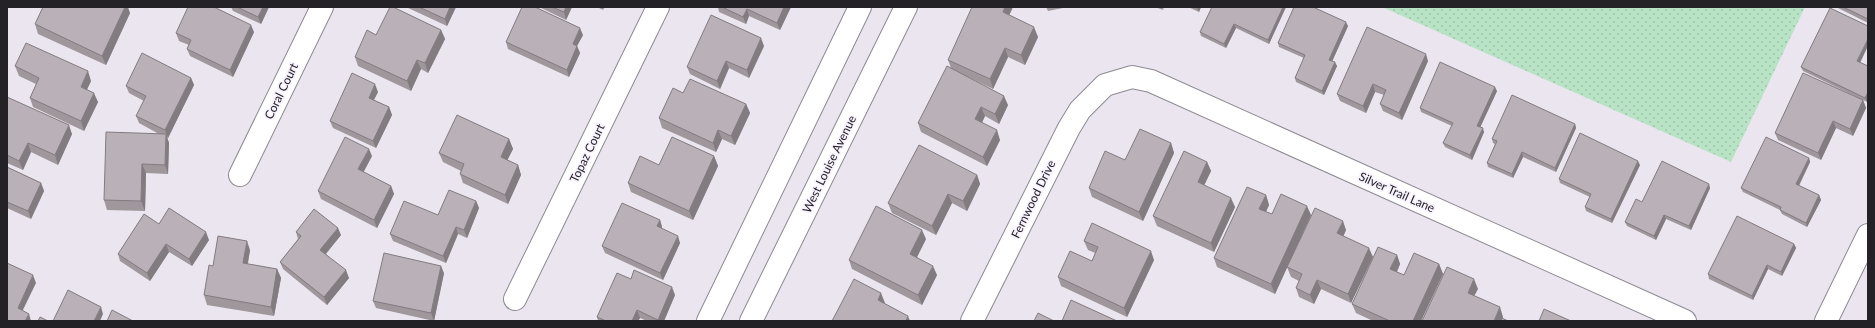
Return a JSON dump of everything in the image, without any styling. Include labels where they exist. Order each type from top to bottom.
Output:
[{"type":"street","name":"Coral Court","points":[[240,175],[322,7]]},
{"type":"street","name":"Topaz Court","points":[[515,300],[658,7]]},
{"type":"street","points":[[708,321],[860,7]]},
{"type":"street","name":"West Louise Avenue","points":[[751,321],[906,7]]},
{"type":"street","name":"Silver Trail Lane","points":[[1105,85],[1132,77],[1151,81],[1685,321]]},
{"type":"street","name":"Fernwood Drive","points":[[972,321],[1069,128],[1080,110],[1105,85]]},
{"type":"street","points":[[1826,321],[1868,235]]},
{"type":"green space","points":[[1382,7],[1805,7],[1731,162]]},
{"type":"building","points":[[43,7],[125,7],[102,56],[35,24]]},
{"type":"building","points":[[188,7],[214,7],[251,25],[230,70],[187,49],[191,40],[176,33]]},
{"type":"building","points":[[237,7],[263,7],[258,17]]},
{"type":"building","points":[[390,7],[393,7],[441,30],[425,63],[417,60],[407,81],[355,57],[367,30],[376,35]]},
{"type":"building","points":[[419,7],[450,7],[445,19]]},
{"type":"building","points":[[522,7],[535,7],[580,28],[573,44],[577,46],[567,70],[506,42]]},
{"type":"building","points":[[552,7],[566,7],[564,12]]},
{"type":"building","points":[[722,7],[784,7],[777,23],[747,9],[743,17]]},
{"type":"building","points":[[972,7],[1005,7],[1003,12],[1034,27],[1021,55],[1005,48],[990,79],[948,60]]},
{"type":"building","points":[[1212,7],[1283,7],[1268,40],[1234,24],[1224,44],[1200,32]]},
{"type":"building","points":[[1294,7],[1313,7],[1346,22],[1329,60],[1335,62],[1322,91],[1295,78],[1305,55],[1278,43]]},
{"type":"building","points":[[1843,7],[1868,7],[1868,19]]},
{"type":"building","points":[[1830,8],[1868,26],[1868,39],[1857,61],[1868,66],[1868,92],[1865,98],[1801,67]]},
{"type":"building","points":[[711,15],[761,38],[747,70],[726,61],[717,81],[687,67]]},
{"type":"building","points":[[1367,27],[1426,54],[1399,113],[1380,104],[1386,90],[1373,84],[1363,106],[1337,94]]},
{"type":"building","points":[[26,43],[88,71],[81,87],[94,93],[81,121],[30,98],[39,78],[15,66]]},
{"type":"building","points":[[142,53],[191,78],[165,130],[136,116],[146,96],[126,86]]},
{"type":"building","points":[[1440,62],[1495,87],[1477,126],[1483,128],[1470,155],[1443,143],[1453,123],[1420,108]]},
{"type":"building","points":[[947,66],[1004,96],[995,114],[981,107],[975,119],[997,130],[983,157],[918,123]]},
{"type":"building","points":[[352,73],[375,84],[369,98],[389,107],[373,141],[330,121]]},
{"type":"building","points":[[1803,73],[1863,100],[1850,129],[1833,121],[1818,153],[1775,133]]},
{"type":"building","points":[[690,79],[746,104],[731,136],[718,130],[713,143],[659,118],[673,88],[683,93]]},
{"type":"building","points":[[1512,95],[1575,124],[1555,168],[1522,152],[1512,174],[1487,163],[1497,141],[1492,139]]},
{"type":"building","points":[[7,97],[69,125],[55,155],[28,143],[19,161],[7,155]]},
{"type":"building","points":[[457,115],[509,139],[501,157],[518,165],[505,195],[460,174],[464,164],[439,153]]},
{"type":"building","points":[[1140,129],[1171,143],[1139,212],[1089,188],[1105,151],[1125,160]]},
{"type":"building","points":[[106,132],[166,134],[165,165],[142,164],[141,201],[104,200]]},
{"type":"building","points":[[1580,133],[1638,161],[1611,219],[1585,207],[1591,194],[1559,179]]},
{"type":"building","points":[[345,137],[369,149],[358,169],[391,186],[374,220],[318,191]]},
{"type":"building","points":[[672,137],[714,156],[689,211],[628,183],[640,156],[659,165]]},
{"type":"building","points":[[1766,137],[1809,158],[1796,184],[1819,195],[1806,223],[1780,210],[1781,207],[1741,188]]},
{"type":"building","points":[[919,145],[977,175],[963,201],[948,194],[932,226],[888,203]]},
{"type":"building","points":[[1184,151],[1207,162],[1198,182],[1231,198],[1211,243],[1153,216]]},
{"type":"building","points":[[1662,161],[1709,184],[1689,226],[1664,215],[1654,236],[1625,222],[1636,199],[1642,202]]},
{"type":"building","points":[[7,167],[41,183],[28,211],[7,202]]},
{"type":"building","points":[[1247,187],[1266,195],[1259,209],[1272,214],[1281,194],[1307,206],[1271,284],[1214,258]]},
{"type":"building","points":[[449,190],[476,201],[464,230],[456,227],[443,256],[390,234],[404,201],[438,215]]},
{"type":"building","points":[[622,203],[660,220],[657,226],[678,236],[660,273],[602,246]]},
{"type":"building","points":[[876,206],[922,230],[910,254],[933,266],[918,295],[849,260]]},
{"type":"building","points":[[169,208],[206,232],[189,259],[166,244],[147,273],[118,254],[144,214],[159,224]]},
{"type":"building","points":[[1315,208],[1343,221],[1337,233],[1369,248],[1348,294],[1317,280],[1310,295],[1296,288],[1302,274],[1287,267]]},
{"type":"building","points":[[314,209],[338,228],[320,250],[346,270],[324,297],[280,262],[301,236],[296,232]]},
{"type":"building","points":[[1737,216],[1794,244],[1781,272],[1767,265],[1752,296],[1708,274]]},
{"type":"building","points":[[1092,223],[1151,251],[1124,308],[1058,277],[1070,251],[1092,261],[1098,247],[1084,241]]},
{"type":"building","points":[[218,236],[247,241],[243,263],[277,269],[271,307],[204,295],[209,265],[213,266]]},
{"type":"building","points":[[1378,247],[1397,255],[1390,269],[1404,275],[1414,253],[1439,264],[1413,321],[1390,321],[1352,304]]},
{"type":"building","points":[[384,253],[441,266],[431,313],[373,301]]},
{"type":"building","points":[[7,263],[33,275],[18,308],[29,314],[25,321],[7,321]]},
{"type":"building","points":[[1447,267],[1474,279],[1468,293],[1500,307],[1494,321],[1422,321]]},
{"type":"building","points":[[634,270],[672,287],[658,320],[637,310],[632,321],[606,321],[597,317],[617,273],[631,279]]},
{"type":"building","points":[[854,279],[881,293],[878,300],[908,316],[906,321],[832,321]]},
{"type":"building","points":[[68,290],[101,307],[94,321],[53,321]]},
{"type":"building","points":[[1071,300],[1117,321],[1062,321]]},
{"type":"building","points":[[1544,309],[1571,321],[1539,321]]},
{"type":"building","points":[[112,310],[133,321],[107,321]]},
{"type":"building","points":[[1038,313],[1054,321],[1034,321]]},
{"type":"building","points":[[40,317],[48,321],[38,321]]},
{"type":"building","points":[[1502,318],[1508,321],[1501,321]]}]
